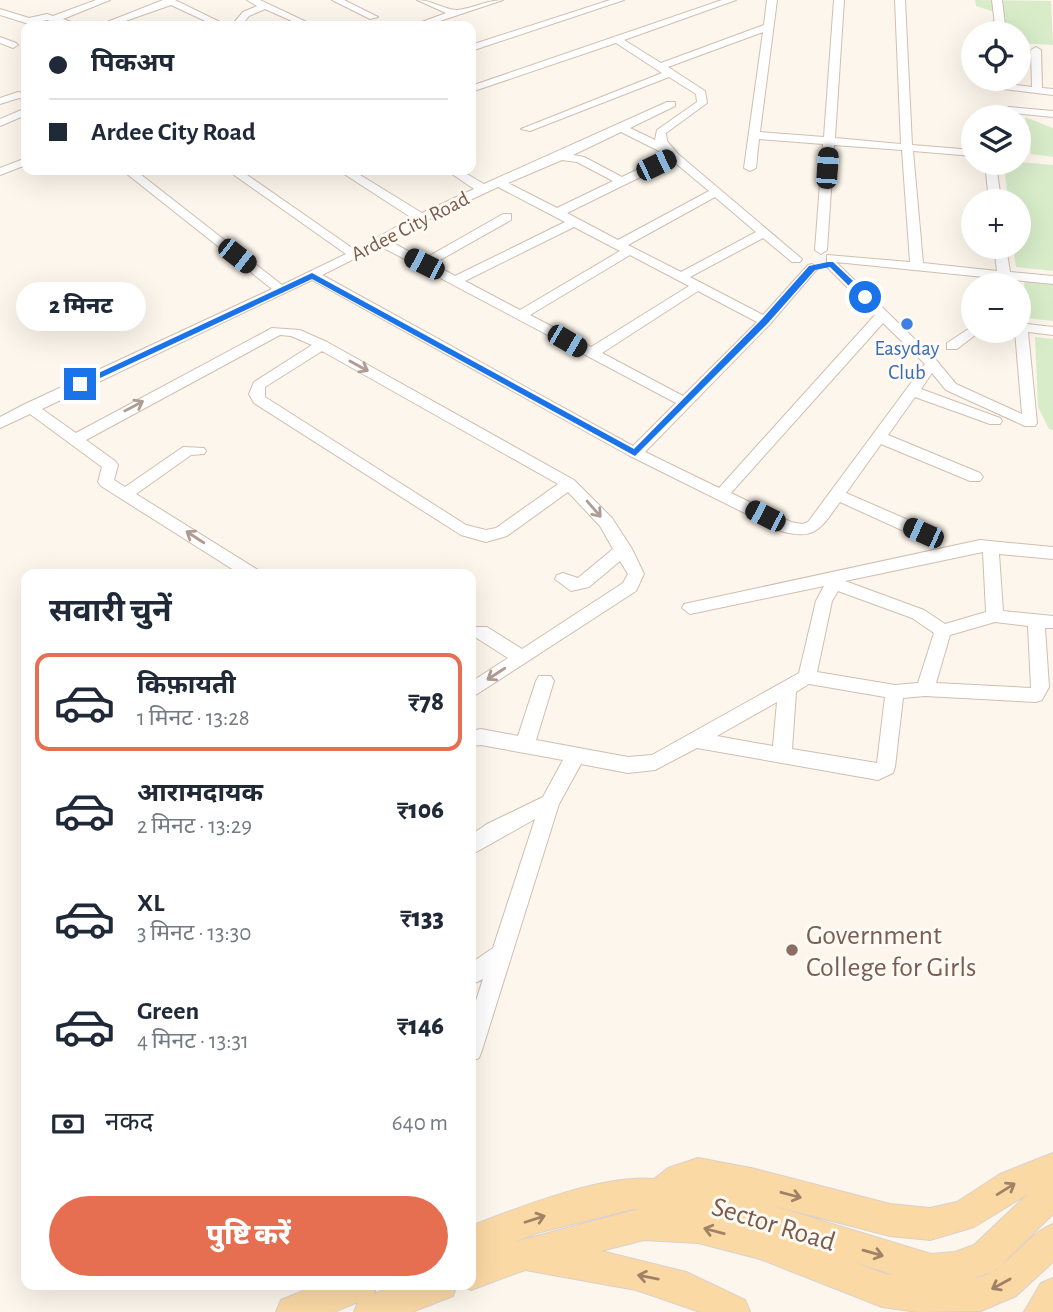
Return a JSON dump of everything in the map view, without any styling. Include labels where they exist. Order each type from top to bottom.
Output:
[{"type":"main road","points":[[659,1195],[679,1179],[698,1174],[890,1220],[930,1224],[963,1216],[1011,1185],[1053,1169]]},
{"type":"main road","name":"Sector Road","points":[[927,1292],[955,1268],[985,1258],[1053,1192]]},
{"type":"main road","name":"Sector Road","points":[[476,1240],[537,1217],[633,1193],[703,1200],[927,1292]]},
{"type":"main road","name":"Sector Road","points":[[476,1272],[522,1255],[644,1224],[698,1227],[760,1243],[882,1290],[981,1294],[1004,1284],[1053,1240]]},
{"type":"main road","points":[[522,1255],[671,1281],[714,1300],[733,1312]]},
{"type":"main road","points":[[293,1312],[347,1290]]},
{"type":"main road","points":[[371,1312],[426,1290]]},
{"type":"main road","points":[[1041,1312],[1053,1295]]},
{"type":"street","points":[[54,19],[104,0]]},
{"type":"street","points":[[240,21],[260,4],[275,0]]},
{"type":"street","points":[[337,0],[373,16]]},
{"type":"street","points":[[422,0],[456,14]]},
{"type":"street","points":[[433,21],[498,0]]},
{"type":"street","points":[[593,0],[605,5]]},
{"type":"street","points":[[476,46],[619,0]]},
{"type":"street","points":[[476,87],[731,0]]},
{"type":"street","points":[[750,168],[772,0]]},
{"type":"street","points":[[618,40],[701,93],[702,103],[661,132],[661,141],[671,154],[802,265],[823,268],[828,257],[829,141],[839,0]]},
{"type":"street","points":[[900,0],[907,148],[917,266]]},
{"type":"street","points":[[997,0],[1000,21]]},
{"type":"street","points":[[116,21],[170,1],[212,21]]},
{"type":"street","points":[[260,4],[299,21]]},
{"type":"street","points":[[0,12],[29,20],[42,16],[61,21]]},
{"type":"street","points":[[0,23],[15,16]]},
{"type":"street","points":[[127,17],[136,21]]},
{"type":"street","points":[[526,129],[770,26]]},
{"type":"street","points":[[0,40],[13,46]]},
{"type":"street","points":[[1036,50],[1032,62],[1037,90]]},
{"type":"street","points":[[1031,89],[1053,92]]},
{"type":"street","points":[[0,101],[21,96]]},
{"type":"street","points":[[483,189],[671,104]]},
{"type":"street","points":[[0,123],[21,113]]},
{"type":"street","points":[[1031,113],[1053,114]]},
{"type":"street","points":[[621,128],[671,154]]},
{"type":"street","points":[[754,135],[961,152]]},
{"type":"street","points":[[559,212],[622,182],[671,154]]},
{"type":"street","points":[[561,156],[580,159],[622,182]]},
{"type":"street","points":[[0,173],[21,163]]},
{"type":"street","points":[[134,175],[281,290]]},
{"type":"street","points":[[240,175],[355,255]]},
{"type":"street","points":[[352,175],[421,218]]},
{"type":"street","name":"Ardee City Road","points":[[460,175],[483,189]]},
{"type":"street","points":[[498,182],[765,321]]},
{"type":"street","name":"Ardee City Road","points":[[0,423],[355,255],[421,218],[483,189]]},
{"type":"street","points":[[522,315],[625,247],[716,192]]},
{"type":"street","points":[[424,264],[507,217]]},
{"type":"street","points":[[456,280],[576,221]]},
{"type":"street","points":[[681,277],[763,233]]},
{"type":"street","points":[[380,241],[686,403]]},
{"type":"street","points":[[796,259],[798,253],[805,250],[828,257],[984,273]]},
{"type":"street","points":[[828,257],[951,387],[1030,422],[1022,343]]},
{"type":"street","points":[[635,453],[765,321],[812,268]]},
{"type":"street","points":[[312,275],[635,453],[787,527],[802,530],[814,526],[932,364]]},
{"type":"street","points":[[1031,278],[1053,280]]},
{"type":"street","points":[[590,354],[698,286]]},
{"type":"street","points":[[722,494],[883,314]]},
{"type":"street","points":[[1031,328],[1053,331]]},
{"type":"street","points":[[75,440],[277,331],[296,331],[569,484],[582,494],[606,522],[636,574],[630,587],[476,688]]},
{"type":"street","points":[[952,346],[961,339]]},
{"type":"street","points":[[322,345],[259,385],[256,394],[259,400],[461,529],[486,536],[501,532],[569,484]]},
{"type":"street","points":[[912,391],[995,421]]},
{"type":"street","points":[[30,407],[110,465],[106,482],[244,569]]},
{"type":"street","points":[[878,438],[975,477]]},
{"type":"street","points":[[125,494],[188,450],[199,452]]},
{"type":"street","points":[[835,494],[923,533]]},
{"type":"street","points":[[690,608],[828,582],[980,546],[1053,554]]},
{"type":"street","points":[[991,547],[995,616]]},
{"type":"street","points":[[563,579],[571,585],[583,583],[624,549]]},
{"type":"street","points":[[828,582],[893,603],[918,614],[943,631]]},
{"type":"street","points":[[807,677],[828,582]]},
{"type":"street","points":[[476,738],[525,744],[628,765],[644,765],[655,762],[807,677],[895,692],[925,689],[1036,695],[1040,687],[1044,622],[995,616],[943,631]]},
{"type":"street","points":[[925,689],[943,631]]},
{"type":"street","points":[[481,632],[522,658]]},
{"type":"street","points":[[525,744],[545,681]]},
{"type":"street","points":[[782,753],[787,689]]},
{"type":"street","points":[[695,740],[782,753],[878,772],[886,766],[895,692]]},
{"type":"street","points":[[476,1035],[550,803],[576,755]]},
{"type":"street","points":[[476,843],[494,830],[550,803]]},
{"type":"street","points":[[476,972],[502,954]]},
{"type":"green space","points":[[975,0],[1051,1],[1053,45],[1031,44],[1031,21],[991,21],[1001,14],[976,6]]},
{"type":"green space","points":[[1031,119],[1053,128],[1053,157],[1031,154]]},
{"type":"green space","points":[[1031,163],[1053,165],[1053,271],[1016,267],[1015,259],[1031,259],[1031,189],[1007,189],[1005,175],[1031,175]]},
{"type":"green space","points":[[1031,281],[1053,284],[1053,321],[1031,318]]},
{"type":"green space","points":[[1035,337],[1053,339],[1053,430],[1049,429],[1038,407]]},
{"type":"place","name":"Easyday Club","points":[[907,324]]},
{"type":"place","name":"Government College for Girls","points":[[792,950]]},
{"type":"route","points":[[80,384],[312,275],[635,453],[765,321],[812,268],[823,268],[831,264],[865,297]]}]
